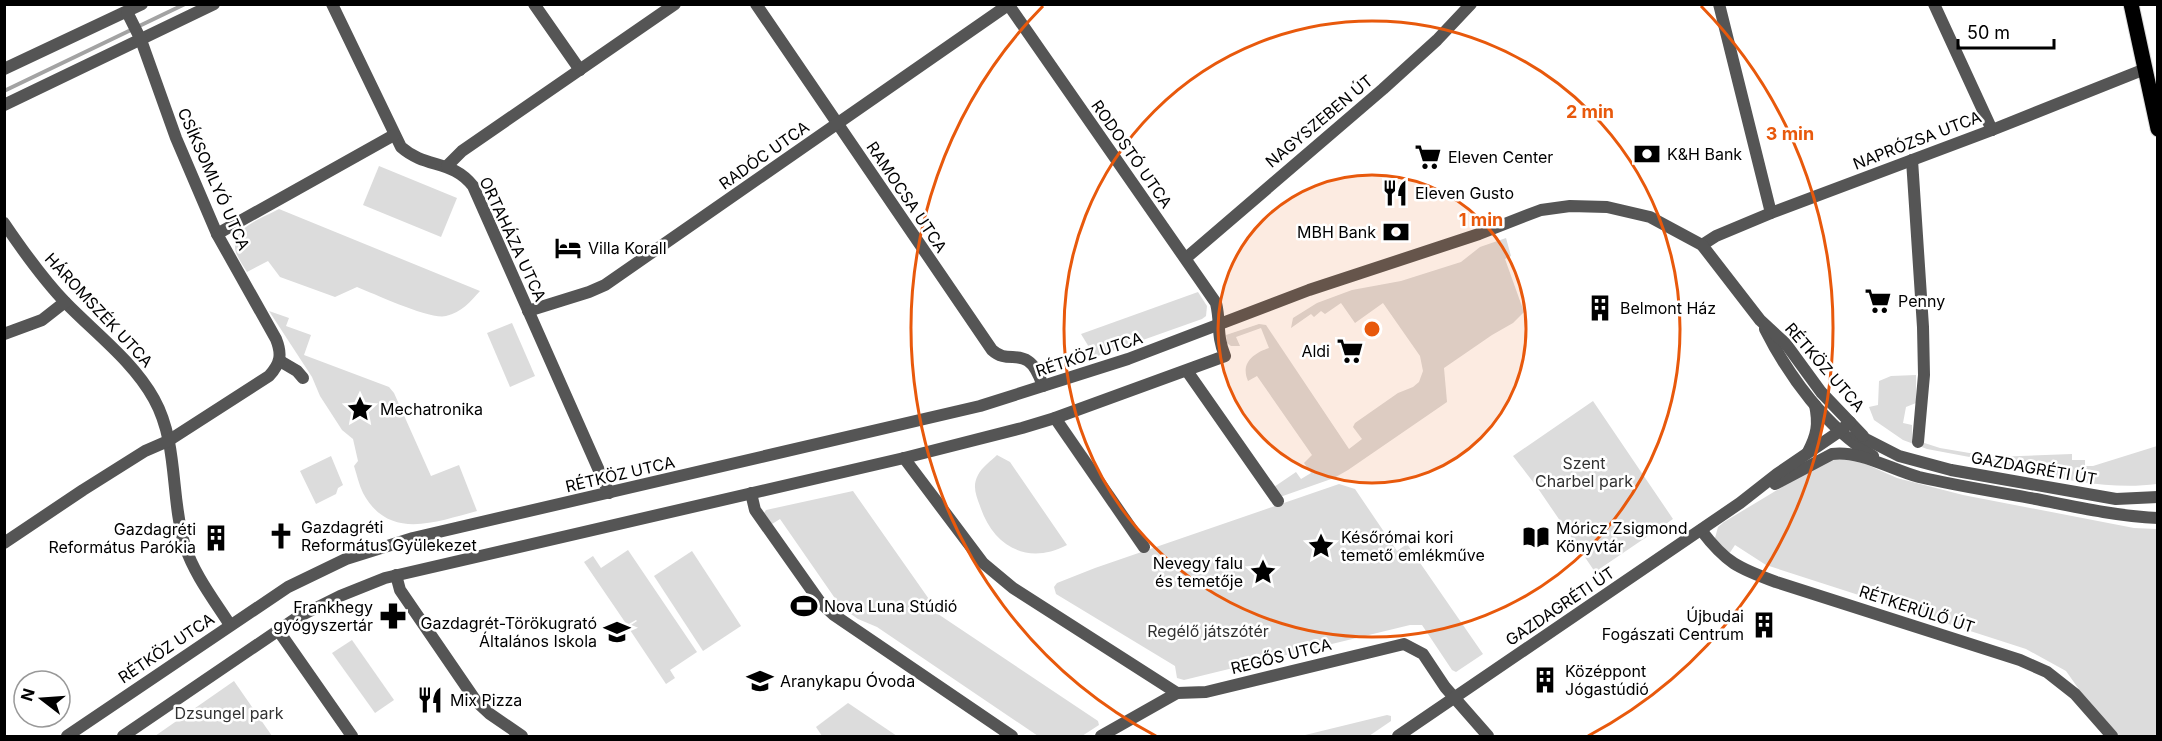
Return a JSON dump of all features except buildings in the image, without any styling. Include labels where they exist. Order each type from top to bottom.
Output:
[{"type":"main road","points":[[2132,4],[2157,129]]},
{"type":"street","points":[[4,69],[129,16],[142,4]]},
{"type":"street","points":[[4,105],[139,37],[214,4]]},
{"type":"street","name":"ORTAHÁZA UTCA","points":[[332,4],[401,147],[421,161],[447,166],[465,176],[473,186],[609,493]]},
{"type":"street","points":[[534,4],[580,70]]},
{"type":"street","points":[[447,166],[462,151],[675,4]]},
{"type":"street","name":"RAMOCSA UTCA","points":[[756,4],[992,350],[1004,358],[1028,360],[1043,386]]},
{"type":"street","name":"NAGYSZEBEN ÚT","points":[[1186,258],[1391,82],[1437,40],[1471,4]]},
{"type":"street","points":[[1719,4],[1771,213]]},
{"type":"street","points":[[1934,4],[1992,130]]},
{"type":"street","name":"RADÓC UTCA","points":[[528,311],[604,285],[1008,5]]},
{"type":"street","name":"RODOSTÓ UTCA","points":[[1008,5],[1216,303],[1218,326]]},
{"type":"street","name":"CSÍKSOMLYÓ UTCA","points":[[129,16],[176,138],[217,234],[276,339],[280,361]]},
{"type":"street","name":"NAPRÓZSA UTCA","points":[[1702,245],[1716,236],[1771,213],[1992,130],[2145,69]]},
{"type":"street","points":[[217,234],[394,135]]},
{"type":"street","points":[[1912,160],[1923,327],[1924,375],[1918,442]]},
{"type":"street","name":"RÉTKÖZ UTCA","points":[[67,736],[280,592],[346,559],[380,547],[956,413],[1043,386],[1218,326],[1309,290],[1557,207],[1588,206],[1631,211],[1667,224],[1702,245],[1760,320],[1786,344],[1821,392],[1844,430]]},
{"type":"street","name":"HÁROMSZÉK UTCA","points":[[4,223],[43,278],[65,303],[104,338],[147,388],[160,412],[168,441],[185,545],[196,571],[230,625]]},
{"type":"street","points":[[4,334],[42,320],[65,303]]},
{"type":"street","name":"RÉTKÖZ UTCA","points":[[1760,320],[1776,352],[1814,404],[1844,430],[1863,436]]},
{"type":"street","points":[[123,736],[298,617],[340,596],[396,575],[904,458],[1055,418],[1225,356],[1218,340],[1218,326]]},
{"type":"street","points":[[4,543],[83,490],[145,452],[168,441],[270,376],[280,361],[297,371],[303,378]]},
{"type":"street","points":[[1187,370],[1278,501]]},
{"type":"street","points":[[1807,454],[1817,431],[1818,422],[1814,404]]},
{"type":"street","points":[[1055,418],[1144,547]]},
{"type":"street","points":[[1796,472],[1840,439],[1844,430]]},
{"type":"street","name":"GAZDAGRÉTI ÚT","points":[[1398,736],[1844,430],[1857,446],[1894,469]]},
{"type":"street","name":"GAZDAGRÉTI ÚT","points":[[1863,436],[1899,456],[1951,470],[2116,499],[2157,497]]},
{"type":"street","name":"GAZDAGRÉTI ÚT","points":[[1740,503],[1796,472],[1832,454],[1842,452],[1940,482],[2115,514],[2157,518]]},
{"type":"street","points":[[904,458],[983,563],[1013,588],[1177,693]]},
{"type":"street","points":[[751,493],[755,510],[820,602],[853,629],[1012,736]]},
{"type":"street","name":"RÉTKERÜLŐ ÚT","points":[[1701,530],[1728,560],[1740,568],[1776,582],[2020,660],[2047,672],[2075,694],[2112,736]]},
{"type":"street","points":[[396,575],[400,590],[476,701],[490,714],[522,736]]},
{"type":"street","points":[[278,630],[352,736]]},
{"type":"street","name":"REGŐS UTCA","points":[[1101,736],[1177,693],[1206,692],[1404,644],[1423,654],[1442,682],[1488,736]]},
{"type":"green space","points":[[379,166],[457,198],[441,237],[363,205]]},
{"type":"green space","points":[[279,209],[480,291],[457,312],[438,316],[357,287],[335,297],[280,277],[268,261],[247,272],[236,253],[236,240],[239,234],[251,223]]},
{"type":"green space","points":[[1506,238],[1511,256],[1505,259],[1524,312],[1513,323],[1444,368],[1447,402],[1334,478],[1280,497],[1274,487],[1296,472],[1301,479],[1311,473],[1304,463],[1312,455],[1257,376],[1248,381],[1247,364],[1258,353],[1269,348],[1261,328],[1236,337],[1240,346],[1231,346],[1227,343],[1226,335],[1259,324],[1266,325],[1349,449],[1362,439],[1353,427],[1355,423],[1398,393],[1419,382],[1423,371],[1420,356],[1383,303],[1355,323],[1341,303],[1325,314],[1321,311],[1314,317],[1311,314],[1291,328],[1293,318],[1317,303],[1352,290],[1401,281],[1461,262],[1480,247]]},
{"type":"green space","points":[[1198,292],[1207,306],[1206,316],[1202,319],[1095,357],[1081,334]]},
{"type":"green space","points":[[269,311],[289,318],[286,326],[311,335],[304,355],[389,387],[394,393],[431,476],[459,465],[477,511],[445,520],[414,524],[399,523],[386,518],[374,508],[363,493],[358,480],[354,466],[358,461],[353,439],[342,430],[320,396],[312,377]]},
{"type":"green space","points":[[512,323],[535,376],[510,387],[487,333]]},
{"type":"green space","points":[[1916,375],[1916,403],[1906,407],[1903,423],[1912,425],[1912,439],[1940,448],[1993,457],[2072,454],[2072,460],[2085,460],[2085,466],[2093,466],[2157,446],[2157,484],[2137,486],[2096,484],[2057,478],[1996,467],[1996,462],[1927,449],[1903,440],[1874,420],[1869,407],[1878,405],[1879,381],[1891,376]]},
{"type":"green space","name":"Szent Charbel park","points":[[1593,401],[1673,519],[1595,572],[1513,456]]},
{"type":"green space","points":[[997,455],[1010,462],[1067,545],[1052,551],[1025,552],[1013,548],[993,532],[980,506],[975,487],[980,472]]},
{"type":"green space","points":[[331,456],[343,485],[338,488],[336,494],[316,504],[300,471]]},
{"type":"green space","points":[[1842,457],[1852,458],[1897,478],[1963,495],[2134,528],[2157,529],[2157,736],[2112,736],[2066,671],[2026,649],[1766,565],[1735,545],[1729,554],[1715,538],[1718,527],[1724,522],[1820,464]]},
{"type":"green space","name":"Regélő játszótér","points":[[1339,484],[1355,489],[1397,551],[1407,544],[1483,654],[1456,672],[1452,670],[1422,625],[1410,625],[1184,680],[1177,678],[1175,666],[1056,594],[1054,587],[1057,583],[1095,568]]},
{"type":"green space","points":[[853,491],[931,602],[930,606],[935,612],[1098,721],[1099,725],[1082,736],[1038,736],[877,627],[858,619],[841,607],[780,519],[772,524],[764,513],[766,510]]},
{"type":"green space","points":[[628,550],[697,652],[670,670],[675,678],[666,684],[628,627],[637,621],[627,625],[584,562],[593,556],[601,568]]},
{"type":"green space","points":[[692,551],[741,626],[703,651],[654,576]]},
{"type":"green space","points":[[352,640],[394,700],[375,713],[332,653]]},
{"type":"green space","name":"Dzsungel park","points":[[234,681],[272,736],[155,736]]},
{"type":"green space","points":[[848,703],[897,736],[822,736],[816,727]]},
{"type":"green space","points":[[1387,715],[1391,716],[1391,721],[1369,736],[1301,736]]},
{"type":"waterway","points":[[4,91],[185,4]]},
{"type":"place","name":"K&H Bank","points":[[1647,154]]},
{"type":"place","name":"Eleven Center","points":[[1428,157]]},
{"type":"place","name":"Eleven Gusto","points":[[1395,193]]},
{"type":"place","name":"MBH Bank","points":[[1396,232]]},
{"type":"place","name":"Villa Korall","points":[[568,248]]},
{"type":"place","name":"Penny","points":[[1878,301]]},
{"type":"place","name":"Belmont Ház","points":[[1600,308]]},
{"type":"place","name":"Aldi","points":[[1350,351]]},
{"type":"place","name":"Mechatronika","points":[[360,409]]},
{"type":"place","name":"Gazdagréti Református Gyülekezet","points":[[281,536]]},
{"type":"place","name":"Móricz Zsigmond Könyvtár","points":[[1536,537]]},
{"type":"place","name":"Gazdagréti Református Parókia","points":[[216,538]]},
{"type":"place","name":"Későrómai kori temető emlékműve","points":[[1321,546]]},
{"type":"place","name":"Nevegy falu és temetője","points":[[1263,572]]},
{"type":"place","name":"Nova Luna Stúdió","points":[[804,606]]},
{"type":"place","name":"Frankhegy gyógyszertár","points":[[393,616]]},
{"type":"place","name":"Újbudai Fogászati Centrum","points":[[1764,625]]},
{"type":"place","name":"Gazdagrét-Törökugrató Általános Iskola","points":[[617,632]]},
{"type":"place","name":"Középpont Jógastúdió","points":[[1545,680]]},
{"type":"place","name":"Aranykapu Óvoda","points":[[760,681]]},
{"type":"place","name":"Mix Pizza","points":[[430,700]]}]
